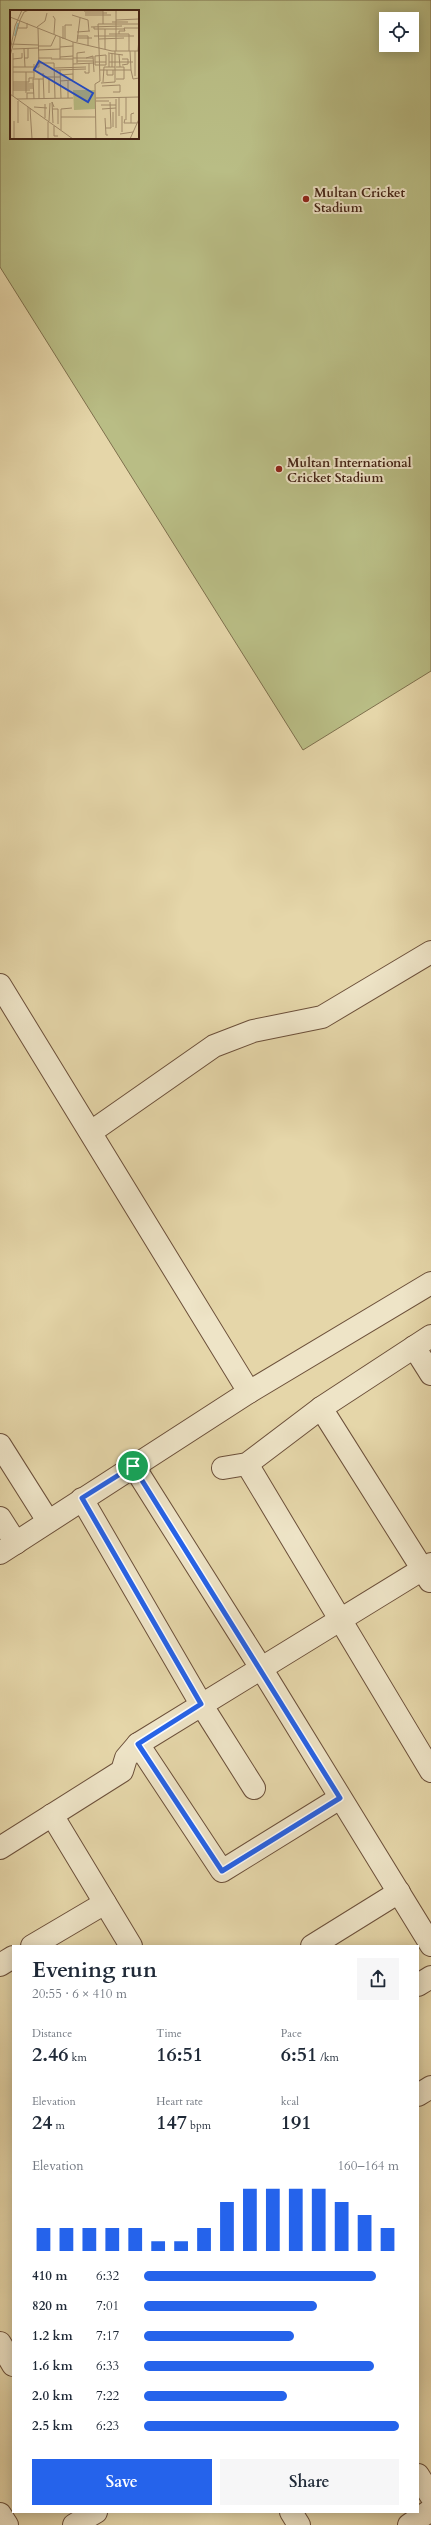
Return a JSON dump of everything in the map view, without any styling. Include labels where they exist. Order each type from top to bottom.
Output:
[{"type":"street","points":[[91,1132],[214,1046],[254,1031],[322,1017],[431,952]]},
{"type":"street","points":[[0,985],[249,1392]]},
{"type":"street","points":[[0,1518],[8,1548],[82,1498],[249,1392],[431,1282]]},
{"type":"street","points":[[223,1468],[247,1464],[321,1408],[422,1341],[431,1374]]},
{"type":"street","points":[[0,1848],[122,1771],[126,1758],[138,1744],[261,1668],[428,1572],[321,1408]]},
{"type":"street","points":[[0,1445],[48,1521]]},
{"type":"street","points":[[247,1464],[431,1771]]},
{"type":"street","points":[[133,1466],[261,1668],[431,1945]]},
{"type":"street","points":[[82,1498],[201,1704],[254,1788]]},
{"type":"street","points":[[138,1744],[222,1871],[340,1798]]},
{"type":"street","points":[[52,1815],[130,1945]]},
{"type":"street","points":[[314,1945],[398,1892]]},
{"type":"street","points":[[34,1945],[105,1903]]},
{"type":"street","points":[[0,1965],[12,1958]]},
{"type":"street","points":[[419,1984],[431,1977]]},
{"type":"street","points":[[419,2095],[431,2087]]},
{"type":"street","points":[[0,2343],[12,2363]]},
{"type":"street","points":[[419,2477],[431,2496]]},
{"type":"street","points":[[408,2525],[431,2510]]},
{"type":"street","points":[[74,2525],[94,2513]]},
{"type":"street","points":[[292,2513],[299,2525]]},
{"type":"street","points":[[0,2514],[7,2525]]},
{"type":"green space","name":"Multan International Cricket Stadium","points":[[0,0],[431,0],[431,671],[303,750],[0,267]]},
{"type":"place","name":"Multan Cricket Stadium","points":[[306,199]]},
{"type":"place","name":"Multan International Cricket Stadium","points":[[279,469]]},
{"type":"route","points":[[133,1466],[261,1668],[340,1798],[222,1871],[138,1744],[201,1704],[82,1498],[133,1466]]}]
